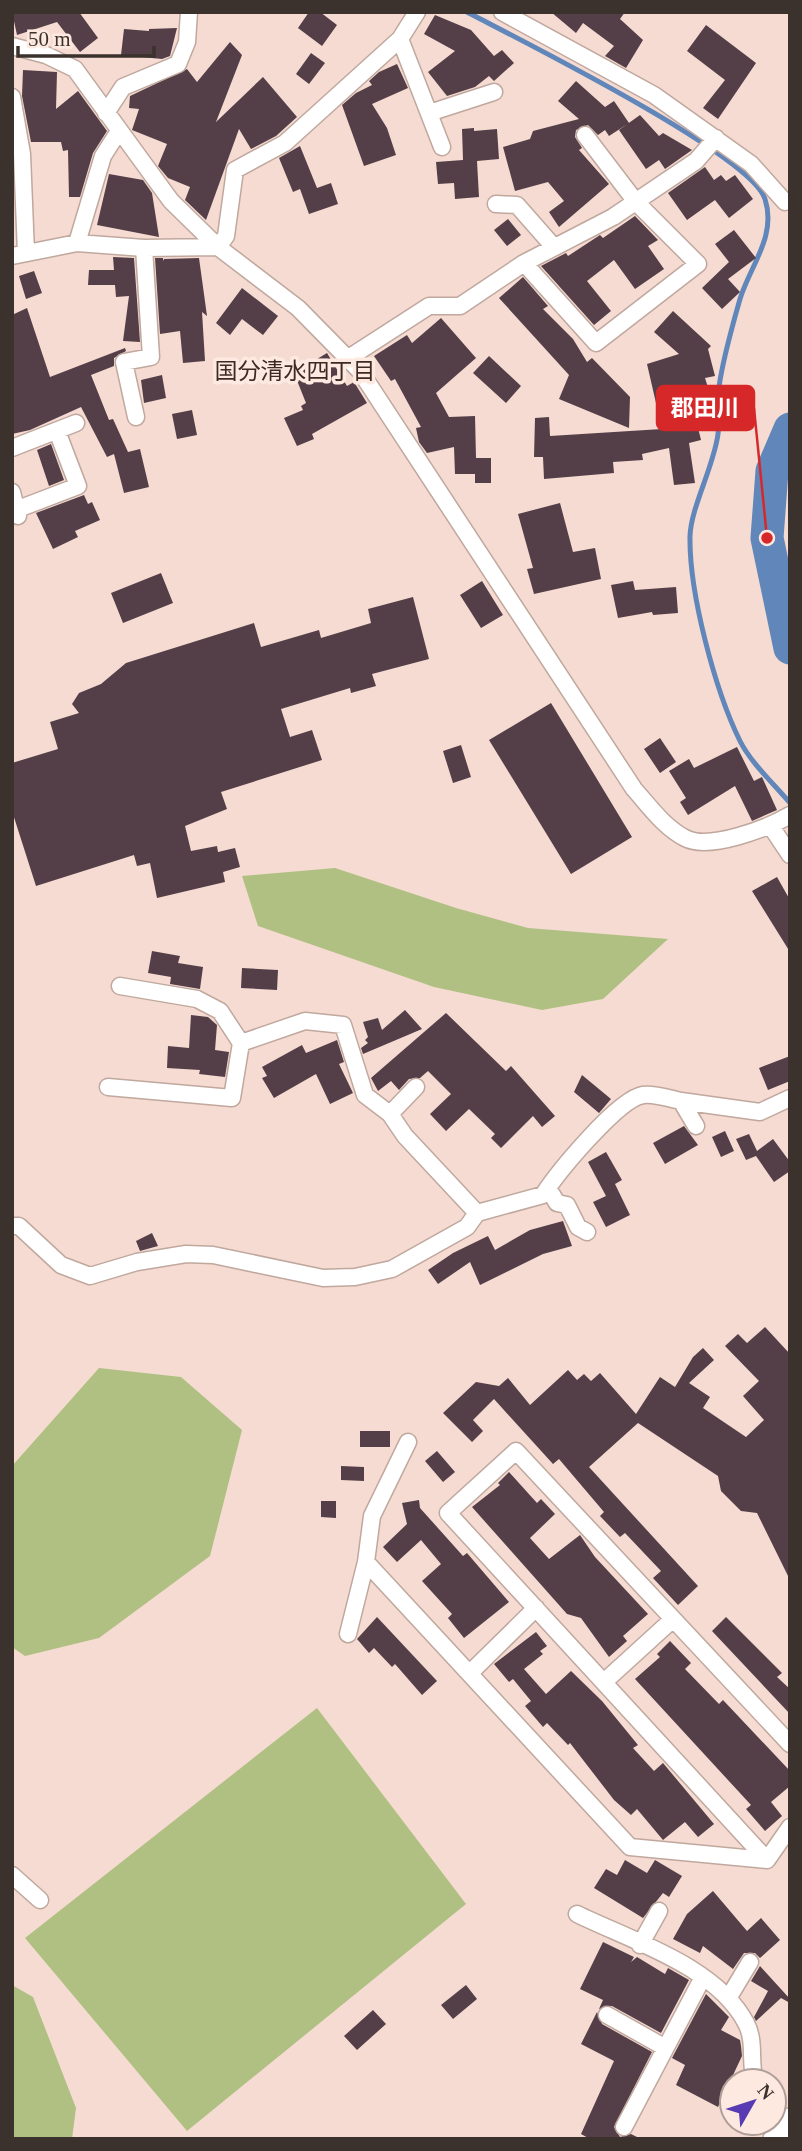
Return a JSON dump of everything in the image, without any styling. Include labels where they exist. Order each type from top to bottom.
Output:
[{"type":"street","points":[[106,113],[123,87],[178,64],[187,42],[189,12]]},
{"type":"street","points":[[218,247],[226,236],[235,170],[285,143],[400,40],[417,12]]},
{"type":"street","points":[[502,12],[654,95],[751,164],[785,202]]},
{"type":"street","points":[[400,40],[442,147]]},
{"type":"street","points":[[12,46],[46,55],[75,69],[171,201],[218,247],[298,308],[365,379],[634,789],[662,822],[688,840],[740,836],[781,819],[790,855]]},
{"type":"street","points":[[429,113],[494,92]]},
{"type":"street","points":[[12,97],[22,154],[19,254],[77,243],[144,248],[218,247]]},
{"type":"street","points":[[77,243],[103,156],[119,131]]},
{"type":"street","points":[[524,263],[596,343],[698,264],[636,202],[585,135]]},
{"type":"street","points":[[347,359],[429,306],[460,306],[524,263],[636,202],[699,157],[715,138]]},
{"type":"street","points":[[496,205],[517,205],[553,246]]},
{"type":"street","points":[[136,417],[124,362],[151,357],[144,248]]},
{"type":"street","points":[[12,447],[76,423]]},
{"type":"street","points":[[12,492],[15,513],[78,486],[57,430]]},
{"type":"street","points":[[108,1087],[232,1098],[241,1042],[220,1012],[197,999],[120,986]]},
{"type":"street","points":[[241,1042],[305,1021],[343,1025],[365,1095],[390,1114],[405,1136],[477,1213]]},
{"type":"street","points":[[390,1114],[416,1087]]},
{"type":"street","points":[[12,1226],[19,1226],[61,1265],[90,1276],[137,1262],[186,1254],[213,1255],[323,1278],[355,1277],[392,1269],[467,1227],[477,1213],[543,1195],[559,1171],[627,1101],[645,1094],[760,1112],[790,1098]]},
{"type":"street","points":[[681,1101],[696,1126]]},
{"type":"street","points":[[548,1188],[557,1203],[567,1205],[578,1227],[587,1232]]},
{"type":"street","points":[[348,1634],[366,1562],[372,1516],[408,1442]]},
{"type":"street","points":[[767,1860],[448,1513],[516,1451],[790,1744]]},
{"type":"street","points":[[366,1562],[630,1847],[767,1860]]},
{"type":"street","points":[[470,1673],[536,1608]]},
{"type":"street","points":[[605,1681],[672,1619]]},
{"type":"street","points":[[767,1860],[790,1827]]},
{"type":"street","points":[[12,1875],[40,1900]]},
{"type":"street","points":[[640,1945],[659,1911]]},
{"type":"street","points":[[577,1914],[681,1962],[729,1997],[747,2025],[752,2043],[751,2067]]},
{"type":"street","points":[[729,1997],[750,1962]]},
{"type":"street","points":[[624,2127],[703,1977]]},
{"type":"street","points":[[607,2015],[664,2047]]},
{"type":"green space","points":[[335,868],[456,908],[528,928],[668,939],[603,999],[542,1010],[434,987],[258,926],[242,876]]},
{"type":"green space","points":[[99,1368],[181,1377],[242,1430],[210,1556],[99,1638],[25,1656],[12,1647],[12,1466]]},
{"type":"green space","points":[[317,1708],[466,1904],[187,2131],[25,1938]]},
{"type":"green space","points":[[12,1985],[33,1997],[76,2108],[72,2139],[12,2139]]},
{"type":"building","points":[[12,12],[79,12],[98,38],[80,52],[57,22],[17,35]]},
{"type":"building","points":[[309,12],[320,12],[337,25],[322,46],[298,28]]},
{"type":"building","points":[[551,12],[625,12],[620,19],[643,40],[626,68],[605,56],[614,46],[583,23],[576,33]]},
{"type":"building","points":[[435,15],[471,30],[494,56],[502,50],[514,63],[494,81],[489,76],[475,87],[447,96],[428,72],[455,51],[424,34]]},
{"type":"building","points":[[706,25],[756,63],[718,119],[703,108],[725,80],[687,51]]},
{"type":"building","points":[[177,28],[170,56],[162,59],[121,55],[124,29],[149,31]]},
{"type":"building","points":[[230,42],[242,55],[216,122],[263,77],[297,117],[276,136],[251,149],[239,129],[206,220],[185,200],[190,187],[168,178],[158,166],[167,144],[132,130],[139,109],[129,108],[130,96],[187,69],[197,82]]},
{"type":"building","points":[[311,53],[325,63],[309,84],[296,74]]},
{"type":"building","points":[[397,64],[408,88],[372,104],[387,128],[396,155],[364,166],[342,105],[356,93],[372,85],[369,81],[379,72]]},
{"type":"building","points":[[23,70],[57,72],[56,109],[78,91],[107,131],[93,153],[80,197],[69,197],[68,150],[63,151],[61,142],[31,142],[22,96]]},
{"type":"building","points":[[576,81],[605,107],[614,101],[629,123],[609,136],[605,130],[598,135],[588,125],[576,130],[575,137],[582,148],[579,150],[609,184],[559,227],[549,212],[564,201],[548,182],[515,191],[503,147],[530,139],[533,131],[579,119],[558,101]]},
{"type":"building","points":[[640,115],[659,136],[663,133],[692,150],[665,169],[659,160],[646,169],[619,130]]},
{"type":"building","points":[[474,128],[474,131],[497,129],[499,159],[477,161],[479,197],[455,199],[454,183],[438,184],[436,162],[463,160],[462,129]]},
{"type":"building","points":[[300,146],[317,188],[331,183],[338,204],[309,214],[300,189],[293,192],[279,158]]},
{"type":"building","points":[[705,167],[714,180],[721,175],[726,181],[735,175],[753,199],[729,218],[715,200],[687,220],[668,193]]},
{"type":"building","points":[[109,174],[143,180],[152,193],[159,237],[97,225]]},
{"type":"building","points":[[635,216],[658,240],[648,246],[664,269],[635,289],[614,260],[587,281],[611,311],[594,325],[541,266],[566,253],[568,256],[600,235],[603,238]]},
{"type":"building","points":[[508,219],[521,235],[507,246],[494,230]]},
{"type":"building","points":[[734,230],[756,258],[728,279],[740,292],[722,309],[702,288],[729,262],[715,244]]},
{"type":"building","points":[[113,257],[134,258],[140,342],[123,341],[129,296],[116,297],[115,285],[88,285],[89,270],[114,270]]},
{"type":"building","points":[[155,258],[163,258],[163,261],[199,258],[207,316],[202,312],[205,361],[183,363],[180,331],[160,334]]},
{"type":"building","points":[[34,271],[42,293],[26,299],[19,276]]},
{"type":"building","points":[[523,277],[548,306],[543,309],[573,339],[587,362],[592,358],[630,397],[629,428],[559,399],[569,375],[499,298]]},
{"type":"building","points":[[242,288],[278,316],[263,335],[242,319],[230,335],[216,323]]},
{"type":"building","points":[[27,308],[50,377],[125,348],[126,351],[114,358],[114,366],[91,375],[109,420],[113,419],[128,452],[140,449],[149,487],[124,493],[114,454],[107,457],[81,407],[30,430],[12,434],[12,315]]},
{"type":"building","points":[[673,311],[711,346],[708,349],[715,376],[705,378],[711,397],[692,403],[701,440],[689,443],[695,483],[674,485],[669,448],[642,454],[643,460],[613,462],[614,473],[544,479],[543,457],[534,457],[535,418],[549,417],[550,436],[662,429],[647,364],[679,354],[654,332]]},
{"type":"building","points":[[441,318],[476,358],[436,393],[449,417],[475,416],[476,458],[491,458],[491,483],[475,483],[475,474],[455,474],[454,447],[427,453],[419,442],[416,428],[421,427],[395,379],[391,381],[374,356],[407,335],[412,343]]},
{"type":"building","points":[[327,353],[347,386],[354,382],[367,403],[312,434],[314,439],[297,446],[284,418],[303,410],[301,406],[306,403],[294,373]]},
{"type":"building","points":[[489,356],[521,386],[506,403],[473,373]]},
{"type":"building","points":[[162,375],[166,398],[144,403],[141,380]]},
{"type":"building","points":[[192,410],[197,435],[177,439],[172,414]]},
{"type":"building","points":[[51,444],[64,480],[49,486],[37,450]]},
{"type":"building","points":[[84,495],[88,504],[92,502],[100,520],[75,531],[78,537],[53,549],[36,513]]},
{"type":"building","points":[[560,503],[573,552],[595,548],[601,579],[534,594],[527,569],[533,568],[518,514]]},
{"type":"building","points":[[161,573],[173,603],[123,623],[111,593]]},
{"type":"building","points":[[482,581],[503,615],[481,628],[460,595]]},
{"type":"building","points":[[633,581],[635,590],[676,587],[678,613],[653,615],[652,612],[618,618],[611,585]]},
{"type":"building","points":[[413,597],[429,659],[372,674],[376,686],[351,693],[350,688],[281,709],[290,737],[312,730],[322,760],[221,792],[227,809],[185,826],[191,851],[217,846],[218,852],[235,848],[240,867],[223,872],[225,882],[157,898],[150,863],[137,866],[134,855],[36,886],[12,811],[12,763],[58,749],[50,722],[79,713],[72,704],[79,693],[101,684],[126,663],[254,623],[261,647],[319,630],[321,638],[371,623],[368,609]]},
{"type":"building","points":[[551,703],[632,837],[571,874],[489,740]]},
{"type":"building","points":[[660,738],[676,762],[660,773],[644,749]]},
{"type":"building","points":[[461,745],[471,777],[453,783],[443,751]]},
{"type":"building","points":[[737,747],[754,781],[762,777],[777,810],[752,821],[735,786],[688,815],[680,802],[686,798],[669,771],[689,759],[694,768]]},
{"type":"building","points":[[777,877],[790,900],[790,952],[752,891]]},
{"type":"building","points":[[152,951],[180,956],[178,963],[203,967],[200,989],[170,984],[171,977],[148,973]]},
{"type":"building","points":[[242,968],[278,970],[277,990],[241,988]]},
{"type":"building","points":[[405,1010],[422,1029],[363,1054],[361,1048],[368,1043],[365,1040],[368,1037],[363,1022],[378,1018],[382,1030]]},
{"type":"building","points":[[446,1013],[506,1071],[511,1066],[555,1116],[542,1127],[533,1116],[501,1148],[491,1138],[495,1134],[469,1109],[446,1131],[430,1114],[451,1094],[428,1071],[420,1078],[409,1079],[399,1090],[391,1081],[378,1091],[371,1078]]},
{"type":"building","points":[[191,1015],[208,1017],[217,1025],[215,1050],[229,1052],[225,1077],[199,1074],[200,1070],[167,1068],[168,1046],[189,1048]]},
{"type":"building","points":[[337,1040],[344,1062],[339,1064],[353,1093],[330,1104],[316,1074],[274,1098],[262,1078],[267,1076],[262,1067],[302,1045],[306,1053]]},
{"type":"building","points":[[790,1056],[790,1081],[768,1090],[759,1068]]},
{"type":"building","points":[[582,1075],[611,1099],[599,1113],[574,1092]]},
{"type":"building","points":[[684,1126],[698,1145],[665,1164],[653,1143]]},
{"type":"building","points":[[725,1131],[734,1151],[721,1157],[712,1137]]},
{"type":"building","points":[[749,1134],[757,1151],[773,1139],[790,1162],[790,1171],[774,1182],[756,1156],[746,1160],[736,1139]]},
{"type":"building","points":[[606,1152],[622,1180],[615,1184],[630,1215],[606,1227],[593,1202],[606,1196],[588,1162]]},
{"type":"building","points":[[563,1221],[572,1246],[543,1254],[480,1285],[470,1262],[438,1284],[428,1270],[453,1253],[488,1236],[495,1250],[530,1230]]},
{"type":"building","points":[[152,1233],[158,1246],[140,1251],[136,1241]]},
{"type":"building","points":[[765,1327],[790,1354],[790,1580],[757,1513],[741,1511],[721,1491],[718,1476],[638,1423],[589,1467],[698,1586],[678,1605],[653,1578],[661,1571],[625,1533],[620,1537],[600,1516],[604,1512],[559,1459],[553,1464],[494,1399],[473,1420],[483,1431],[472,1442],[443,1413],[476,1382],[499,1386],[508,1378],[530,1405],[568,1370],[577,1380],[584,1374],[591,1381],[600,1373],[636,1414],[660,1377],[675,1387],[693,1357],[703,1348],[714,1360],[689,1383],[710,1397],[703,1408],[746,1437],[764,1420],[743,1396],[759,1381],[725,1346],[738,1334],[747,1343]]},
{"type":"building","points":[[360,1431],[390,1431],[390,1447],[360,1447]]},
{"type":"building","points":[[437,1451],[455,1472],[443,1482],[425,1461]]},
{"type":"building","points":[[341,1466],[364,1467],[364,1481],[341,1480]]},
{"type":"building","points":[[509,1472],[537,1503],[541,1499],[555,1514],[530,1538],[549,1559],[580,1535],[595,1557],[648,1614],[623,1636],[627,1641],[609,1657],[581,1618],[567,1614],[472,1507],[500,1485],[498,1483]]},
{"type":"building","points":[[419,1500],[420,1508],[463,1556],[467,1553],[509,1602],[464,1638],[448,1618],[452,1614],[422,1581],[441,1564],[421,1540],[397,1562],[383,1547],[407,1524],[402,1503]]},
{"type":"building","points":[[321,1501],[336,1501],[336,1518],[321,1517]]},
{"type":"building","points":[[377,1617],[437,1681],[422,1695],[395,1664],[392,1667],[374,1648],[369,1653],[357,1639]]},
{"type":"building","points":[[726,1617],[782,1673],[777,1677],[790,1689],[790,1714],[712,1631]]},
{"type":"building","points":[[536,1632],[547,1646],[540,1651],[543,1654],[524,1669],[546,1694],[571,1671],[602,1701],[638,1745],[633,1748],[654,1771],[663,1763],[714,1824],[698,1837],[685,1822],[663,1840],[637,1809],[631,1815],[614,1800],[570,1743],[568,1745],[547,1723],[543,1727],[525,1706],[531,1701],[513,1679],[509,1682],[494,1664]]},
{"type":"building","points":[[670,1641],[691,1663],[685,1669],[719,1704],[723,1700],[790,1771],[790,1786],[771,1802],[782,1816],[765,1831],[746,1809],[751,1805],[635,1679],[660,1657],[657,1654]]},
{"type":"building","points":[[625,1860],[647,1873],[655,1860],[682,1876],[669,1897],[663,1893],[643,1918],[594,1888],[606,1869],[617,1875]]},
{"type":"building","points":[[713,1891],[747,1931],[761,1918],[780,1940],[760,1958],[755,1953],[744,1953],[733,1969],[703,1946],[700,1953],[673,1939],[687,1914]]},
{"type":"building","points":[[603,1942],[634,1957],[631,1962],[637,1957],[665,1974],[668,1968],[689,1980],[661,2033],[612,2006],[599,2009],[603,2000],[580,1989]]},
{"type":"building","points":[[760,1966],[790,1999],[790,2003],[781,1998],[756,2021],[754,2017],[768,1991],[751,1981]]},
{"type":"building","points":[[466,1985],[477,1999],[453,2019],[441,2005]]},
{"type":"building","points":[[706,1994],[729,2017],[721,2030],[740,2040],[741,2046],[742,2056],[737,2067],[718,2067],[718,2107],[676,2085],[685,2065],[672,2058]]},
{"type":"building","points":[[373,2010],[386,2024],[357,2050],[344,2036]]},
{"type":"building","points":[[597,2012],[602,2024],[652,2052],[614,2127],[620,2137],[631,2134],[641,2139],[590,2139],[581,2134],[614,2061],[581,2044]]},
{"type":"waterway","points":[[467,12],[580,71],[678,127],[750,179],[765,199],[768,226],[761,250],[744,287],[725,354],[719,387],[716,446],[698,499],[690,536],[694,585],[705,641],[731,720],[750,757],[790,803]]},
{"type":"waterway","points":[[790,429],[772,471],[767,538],[790,648]]},
{"type":"place","name":"郡田川","points":[[767,538]]},
{"type":"district","name":"国分清水四丁目","points":[[295,371]]}]
